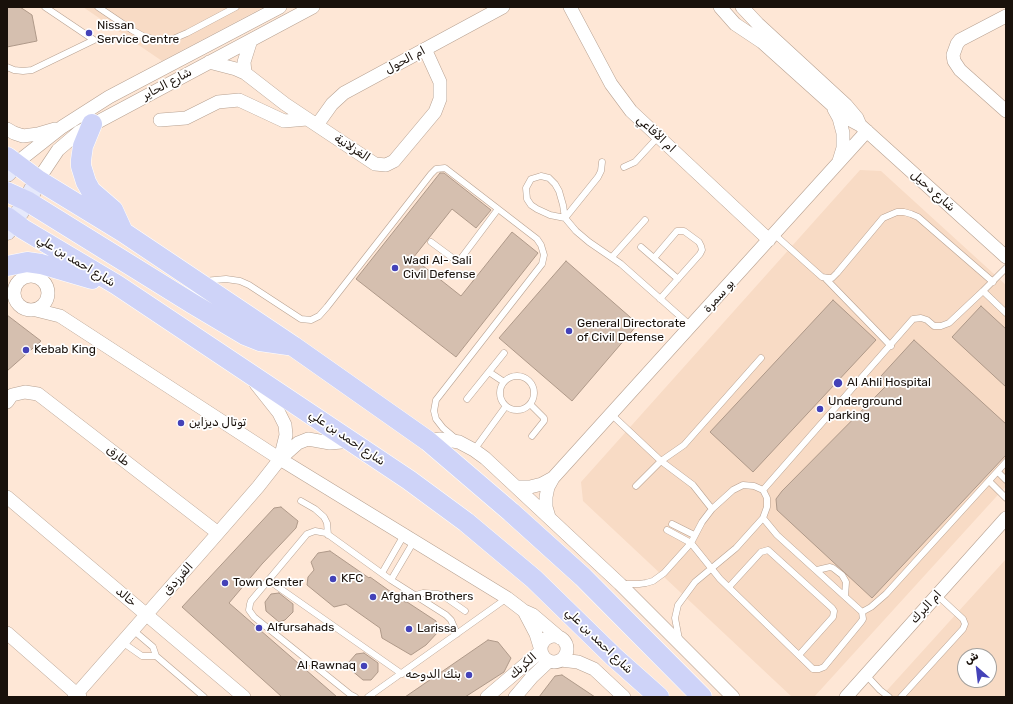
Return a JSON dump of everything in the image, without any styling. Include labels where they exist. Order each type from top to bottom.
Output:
[{"type":"main road","points":[[92,124],[83,146],[81,166],[86,182],[91,191],[113,210],[123,232]]},
{"type":"main road","points":[[11,183],[27,184],[38,180],[123,232],[293,346],[428,441],[511,512],[583,577],[702,697]]},
{"type":"main road","points":[[9,223],[11,183]]},
{"type":"main road","points":[[11,183],[193,304],[245,335],[260,341],[293,346]]},
{"type":"main road","name":"شارع احمد بن علي","points":[[9,223],[117,285],[247,373],[353,441],[409,480],[466,522],[534,579],[614,657],[659,697]]},
{"type":"main road","points":[[7,266],[27,262],[41,264],[117,285]]},
{"type":"main road","points":[[614,657],[644,697]]},
{"type":"street","name":"شارع الحاير","points":[[11,183],[62,127],[109,97],[280,7]]},
{"type":"street","name":"شارع الحاير","points":[[38,180],[58,150],[79,132],[313,7]]},
{"type":"street","name":"ام الحول","points":[[312,122],[344,93],[503,7]]},
{"type":"street","name":"ام الأفاعي","points":[[570,7],[611,84],[631,111],[658,137],[772,237]]},
{"type":"street","name":"شارع دحيل","points":[[720,7],[727,12],[735,24],[762,42],[832,106],[847,118],[864,128],[1006,257]]},
{"type":"street","name":"شارع دحيل","points":[[742,7],[758,24],[846,105],[864,128]]},
{"type":"street","points":[[757,7],[758,24]]},
{"type":"street","points":[[1006,16],[960,40],[957,44],[954,55],[957,66],[960,70],[1006,111]]},
{"type":"street","points":[[245,73],[244,62],[251,40]]},
{"type":"street","name":"الغزلانية","points":[[209,62],[245,73],[280,101],[375,164],[386,165],[394,161],[435,112],[440,99],[440,82],[425,49]]},
{"type":"street","points":[[160,120],[186,118],[218,102],[239,100],[284,121],[312,122]]},
{"type":"street","points":[[832,106],[839,118],[843,133],[843,148],[839,163]]},
{"type":"street","points":[[7,129],[23,136],[38,134],[62,127]]},
{"type":"street","name":"بو سمرة","points":[[549,517],[546,507],[546,497],[548,487],[553,478],[839,163],[864,128]]},
{"type":"street","points":[[32,276],[42,279],[45,283],[48,288],[48,298],[41,308],[36,310],[24,309],[11,300],[18,282],[22,278],[32,276]]},
{"type":"street","name":"شارع احمد بن علي","points":[[48,298],[60,316]]},
{"type":"street","name":"شارع احمد بن علي","points":[[36,310],[60,316],[280,459],[507,598],[524,611],[533,615],[560,638]]},
{"type":"street","name":"الفرزدق","points":[[247,373],[279,413],[286,425],[286,435],[280,459]]},
{"type":"street","name":"طارق","points":[[10,399],[25,392],[38,394],[218,534]]},
{"type":"street","name":"الفرزدق","points":[[77,696],[146,614],[218,534],[280,459],[298,443],[308,439],[330,443],[353,441]]},
{"type":"street","points":[[428,441],[440,439],[459,442],[474,450],[517,487],[620,584],[733,697]]},
{"type":"street","name":"بو سمرة","points":[[517,487],[530,487],[542,484],[553,478]]},
{"type":"street","name":"خالد","points":[[7,497],[244,697]]},
{"type":"street","name":"ام البرك","points":[[846,697],[1006,518]]},
{"type":"street","name":"شارع احمد بن علي","points":[[524,611],[536,634],[541,649]]},
{"type":"street","points":[[7,633],[77,696]]},
{"type":"street","points":[[553,636],[560,638],[564,640],[567,648],[566,653],[555,660],[543,657],[541,649],[546,638],[553,636]]},
{"type":"street","name":"الكرنك","points":[[488,697],[541,649]]},
{"type":"street","name":"شارع احمد بن علي","points":[[555,660],[578,662],[594,668],[624,697]]},
{"type":"street","name":"الكرنك","points":[[515,697],[532,677],[555,660]]},
{"type":"lane","points":[[7,67],[23,72],[32,70],[94,40],[45,7]]},
{"type":"lane","points":[[98,7],[132,30],[143,36],[157,40],[173,38],[187,33],[236,7]]},
{"type":"lane","points":[[624,167],[635,162],[658,137]]},
{"type":"lane","points":[[565,218],[598,177],[602,162]]},
{"type":"lane","points":[[197,281],[226,279],[240,282],[248,285],[301,319],[311,320],[319,316],[327,307],[431,174],[436,169],[444,168],[536,239],[541,245],[544,255],[542,264],[436,400],[434,411],[436,419],[443,428],[459,442]]},
{"type":"lane","points":[[565,218],[550,216],[531,205],[527,199],[526,188],[531,179],[541,176],[549,178],[555,184],[564,205],[565,218],[576,231],[589,242],[612,257],[691,326]]},
{"type":"lane","points":[[431,242],[454,259],[459,260],[498,209]]},
{"type":"lane","points":[[825,278],[832,278],[837,273],[883,218],[897,212],[904,212],[918,217],[993,282]]},
{"type":"lane","points":[[612,257],[645,220]]},
{"type":"lane","points":[[654,258],[677,231],[684,231],[699,242],[702,250],[660,299]]},
{"type":"lane","points":[[772,237],[825,278],[891,346]]},
{"type":"lane","points":[[641,247],[678,279]]},
{"type":"lane","points":[[763,490],[914,319],[920,318],[926,320],[934,326],[941,326],[949,323],[983,292],[1006,268]]},
{"type":"lane","points":[[983,292],[1006,313]]},
{"type":"lane","points":[[467,399],[504,352]]},
{"type":"lane","points":[[636,486],[662,461],[684,445],[761,358]]},
{"type":"lane","points":[[489,372],[504,382]]},
{"type":"lane","points":[[515,376],[528,380],[534,391],[530,404],[519,410],[506,406],[500,395],[504,382],[515,376]]},
{"type":"lane","points":[[530,404],[544,418],[544,421],[532,436]]},
{"type":"lane","points":[[474,450],[506,406]]},
{"type":"lane","points":[[611,414],[662,461],[693,485],[712,509]]},
{"type":"lane","points":[[862,612],[875,604],[886,594],[1006,462]]},
{"type":"lane","points":[[998,472],[1006,480]]},
{"type":"lane","points":[[989,481],[1006,498]]},
{"type":"lane","points":[[620,584],[639,584],[653,581],[664,573],[690,542],[712,509],[733,490],[743,485],[754,486],[763,490],[767,498],[767,507],[763,518],[736,548],[695,582],[678,605],[675,618],[679,642]]},
{"type":"lane","points":[[301,501],[316,509],[324,517],[327,523],[328,535]]},
{"type":"lane","points":[[667,530],[690,542],[713,568],[716,574],[729,587],[813,668],[819,669],[824,667],[861,622],[863,619],[862,612],[777,535],[763,518]]},
{"type":"lane","points":[[672,524],[694,535]]},
{"type":"lane","points":[[355,697],[251,614],[249,610],[250,604],[268,580],[307,534],[321,532],[328,535],[392,580],[446,615],[451,620],[458,634]]},
{"type":"lane","points":[[382,573],[409,538]]},
{"type":"lane","points":[[392,580],[409,538]]},
{"type":"lane","points":[[729,587],[761,552],[768,550],[832,608],[834,611],[833,617],[799,655]]},
{"type":"lane","points":[[817,570],[830,567],[842,576],[846,582],[845,596]]},
{"type":"lane","points":[[268,580],[402,674]]},
{"type":"lane","points":[[416,595],[423,593],[438,594],[465,611]]},
{"type":"lane","points":[[901,697],[963,629],[965,624],[963,619],[937,595]]},
{"type":"lane","points":[[368,697],[507,598]]},
{"type":"lane","points":[[133,630],[153,647],[156,656],[204,697]]},
{"type":"lane","points":[[122,642],[142,656],[156,656]]},
{"type":"lane","points":[[866,675],[889,697]]},
{"type":"shaded area","points":[[83,7],[264,7],[162,61]]},
{"type":"shaded area","name":"Al Ahli Hospital","points":[[860,170],[881,171],[1006,285],[1006,486],[814,697],[792,697],[583,501],[581,482]]},
{"type":"shaded area","points":[[1006,559],[1006,697],[881,697]]},
{"type":"building","points":[[7,7],[20,7],[32,15],[37,41],[7,47]]},
{"type":"building","name":"Wadi Al- Sali Civil Defense","points":[[440,173],[444,173],[491,210],[476,228],[452,209],[413,258],[461,296],[512,232],[538,253],[456,357],[356,279]]},
{"type":"building","name":"General Directorate of Civil Defense","points":[[566,261],[638,324],[572,401],[499,338]]},
{"type":"building","points":[[833,300],[876,340],[753,472],[710,432]]},
{"type":"building","points":[[981,306],[1006,329],[1006,387],[952,337]]},
{"type":"building","points":[[7,315],[41,341],[7,371]]},
{"type":"building","points":[[914,340],[1006,424],[1006,455],[872,598],[777,510],[776,499],[782,491],[888,384],[881,376]]},
{"type":"building","name":"Town Center","points":[[281,507],[298,521],[296,528],[262,564],[229,603],[337,697],[282,697],[182,607],[274,508]]},
{"type":"building","points":[[330,551],[405,602],[436,621],[438,632],[426,645],[411,655],[382,638],[380,628],[346,604],[334,607],[307,585],[308,577],[314,570],[311,562],[318,553]]},
{"type":"building","points":[[279,593],[293,604],[293,612],[285,620],[279,622],[266,611],[265,602],[271,594]]},
{"type":"building","points":[[488,640],[498,642],[511,658],[504,672],[465,697],[405,697]]},
{"type":"building","name":"Al Rawnaq","points":[[364,653],[378,663],[378,672],[371,680],[363,680],[350,669],[349,662],[356,654]]},
{"type":"building","points":[[562,675],[595,697],[539,697],[555,676]]},
{"type":"place","name":"Nissan Service Centre","points":[[89,33]]},
{"type":"place","name":"Wadi Al- Sali Civil Defense","points":[[395,268]]},
{"type":"place","name":"General Directorate of Civil Defense","points":[[569,331]]},
{"type":"place","name":"Kebab King","points":[[26,350]]},
{"type":"place","name":"Al Ahli Hospital","points":[[838,383]]},
{"type":"place","name":"Underground parking","points":[[820,409]]},
{"type":"place","name":"توتال ديزاين","points":[[181,423]]},
{"type":"place","name":"KFC","points":[[333,579]]},
{"type":"place","name":"Town Center","points":[[225,583]]},
{"type":"place","name":"Afghan Brothers","points":[[373,597]]},
{"type":"place","name":"Alfursahads","points":[[259,628]]},
{"type":"place","name":"Larissa","points":[[409,629]]},
{"type":"place","name":"Al Rawnaq","points":[[364,666]]},
{"type":"place","name":"بنك الدوحه","points":[[469,675]]}]
